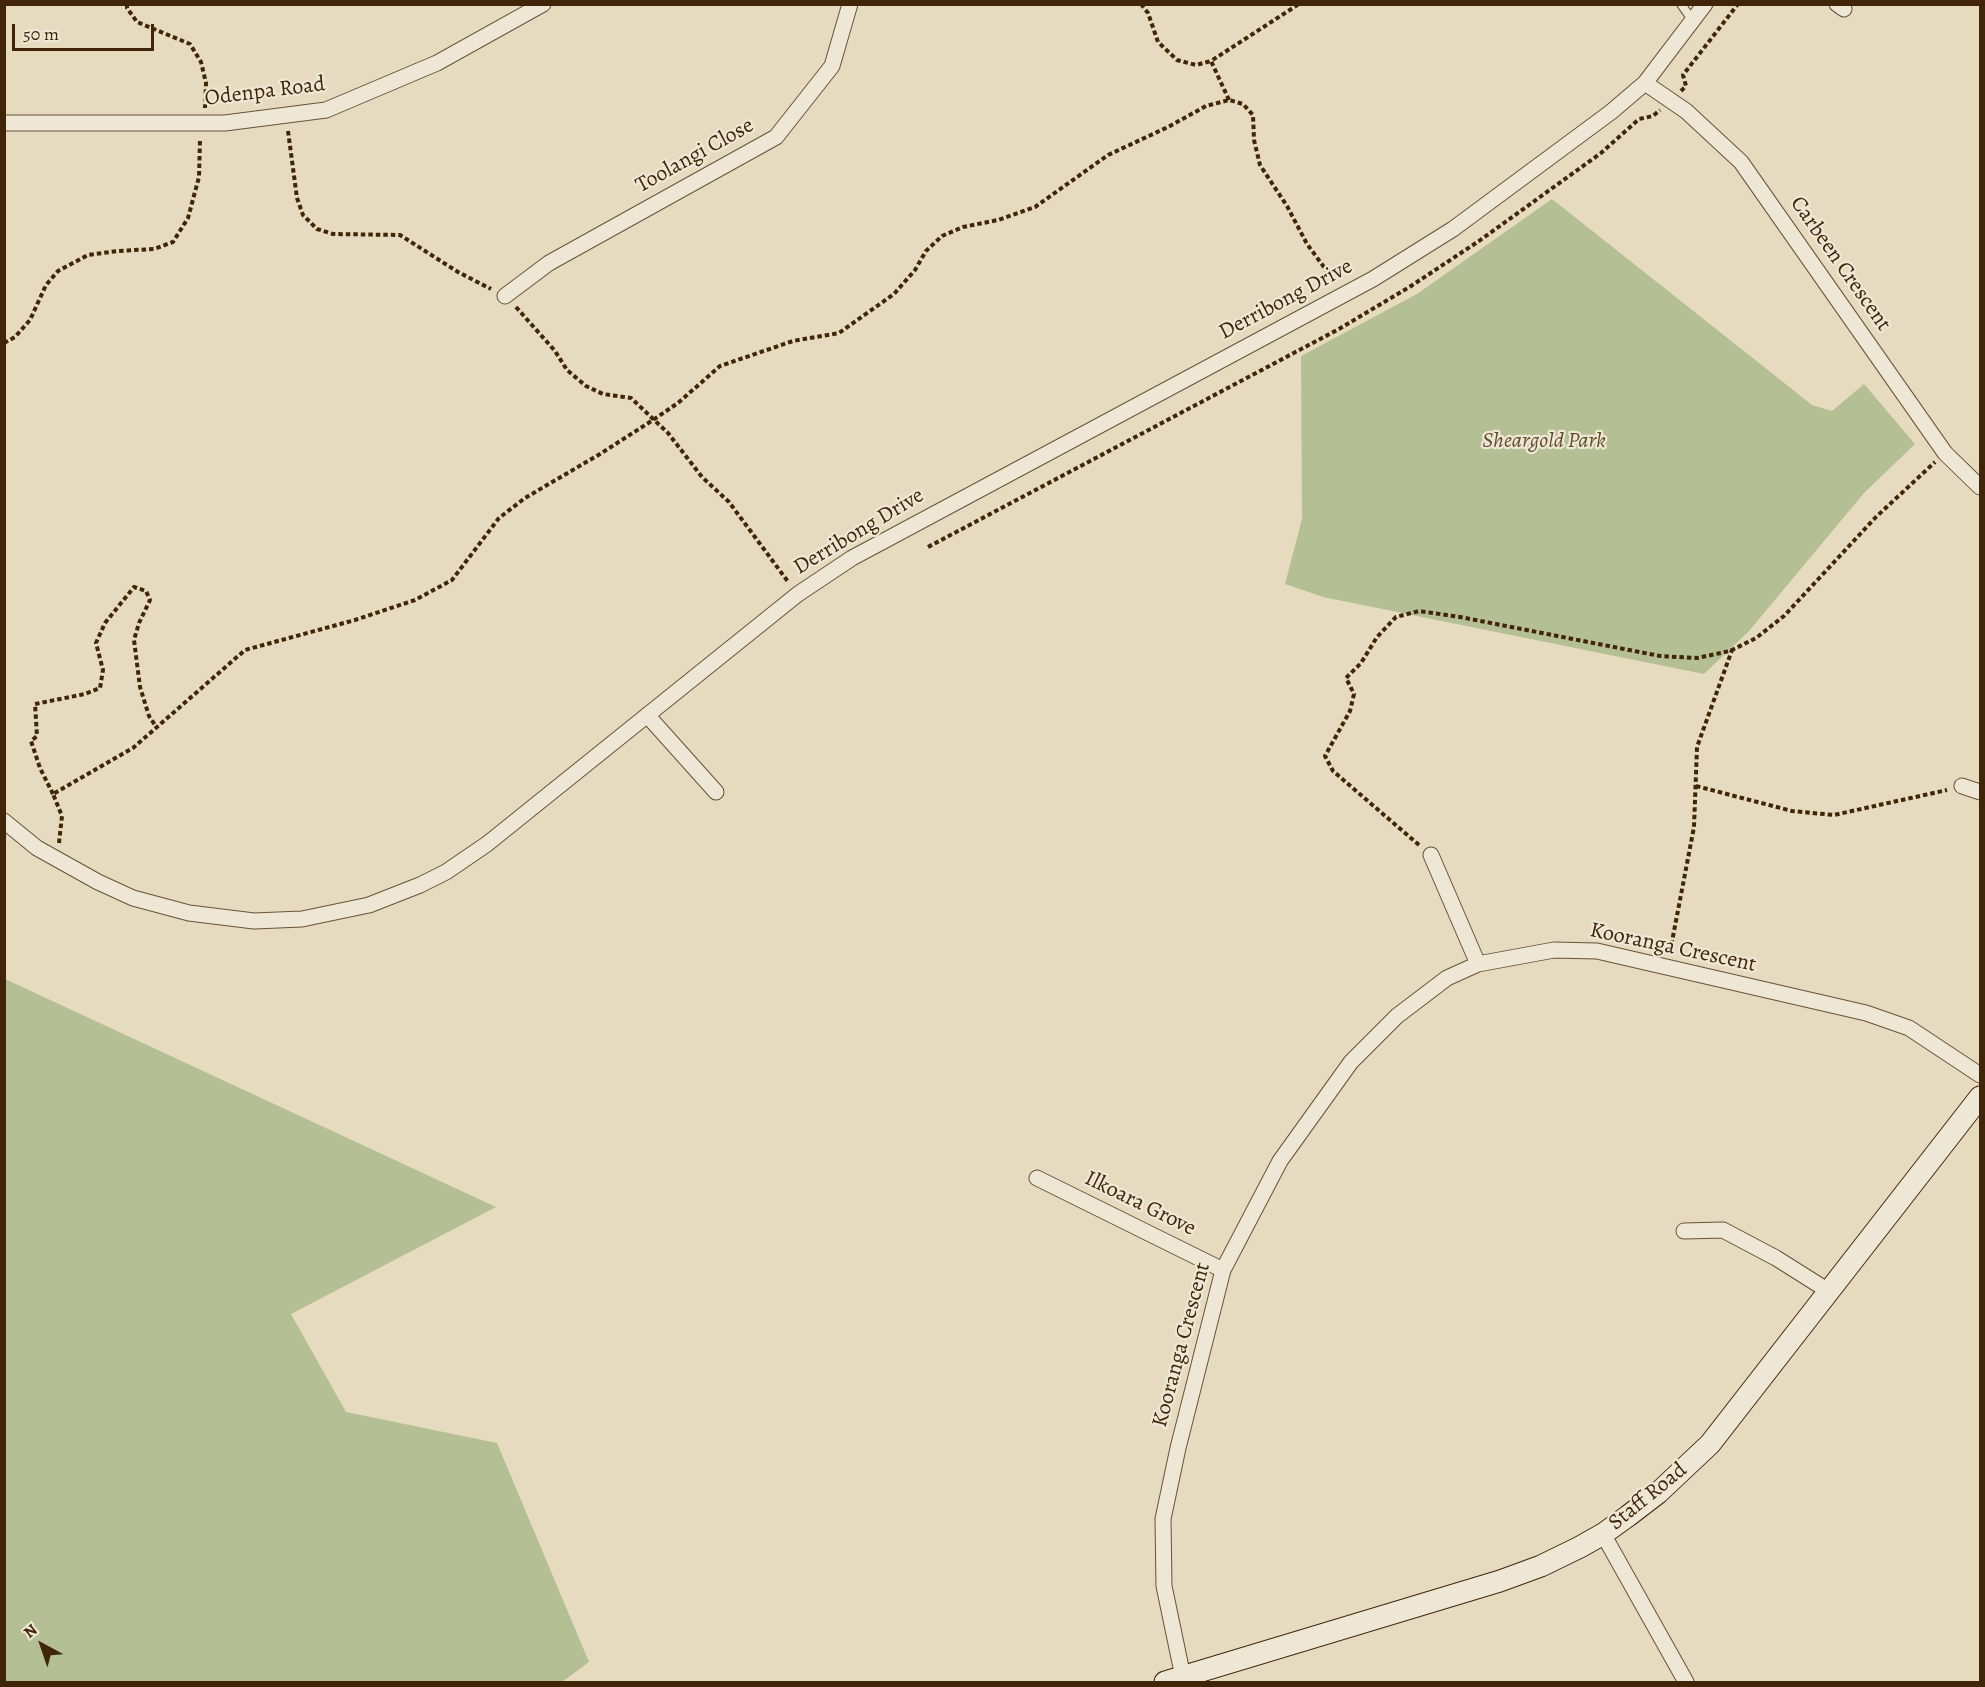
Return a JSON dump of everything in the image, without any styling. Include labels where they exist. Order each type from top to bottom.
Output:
[{"type":"street","name":"Odenpa Road","points":[[4,123],[225,123],[326,110],[437,63],[543,4]]},
{"type":"street","name":"Toolangi Close","points":[[505,296],[549,263],[776,137],[832,66],[850,4]]},
{"type":"street","name":"Derribong Drive","points":[[4,821],[50,857],[98,882],[133,898],[189,913],[254,921],[302,919],[395,897],[453,867],[487,844],[798,594],[872,546],[1072,442],[1345,294],[1405,261],[1453,229],[1601,120],[1646,83],[1706,4]]},
{"type":"street","name":"Carbeen Crescent","points":[[1646,83],[1686,111],[1741,162],[1945,453],[1980,487]]},
{"type":"street","points":[[647,715],[716,792]]},
{"type":"street","points":[[1962,786],[1980,792]]},
{"type":"street","points":[[1431,855],[1478,964]]},
{"type":"street","name":"Kooranga Crescent","points":[[1174,1680],[1164,1586],[1163,1519],[1223,1270],[1280,1161],[1351,1062],[1397,1016],[1447,978],[1478,964],[1554,950],[1597,951],[1866,1013],[1909,1028],[1980,1075]]},
{"type":"street","name":"Staff Road","points":[[1174,1680],[1500,1581],[1541,1566],[1602,1534],[1658,1493],[1710,1444],[1980,1097]]},
{"type":"street","name":"Ilkoara Grove","points":[[1037,1178],[1223,1270]]},
{"type":"street","points":[[1684,1231],[1723,1230],[1776,1258],[1830,1292]]},
{"type":"street","points":[[1602,1534],[1686,1683]]},
{"type":"lane","points":[[1682,4],[1693,21]]},
{"type":"path","points":[[4,343],[15,338],[30,320],[46,285],[58,271],[88,255],[118,250],[154,249],[173,242],[188,218],[199,177],[200,123],[206,105],[206,83],[201,62],[190,44],[137,22],[127,8],[127,4]]},
{"type":"path","points":[[1141,4],[1148,13],[1158,42],[1177,60],[1196,65],[1211,61],[1299,4]]},
{"type":"path","points":[[1211,61],[1229,100]]},
{"type":"path","points":[[53,794],[133,748],[245,650],[355,620],[415,600],[452,580],[499,519],[525,498],[652,420],[697,387],[720,366],[793,341],[839,333],[894,294],[915,270],[926,251],[942,236],[963,227],[998,220],[1035,207],[1108,155],[1206,106],[1229,100],[1243,104],[1253,115],[1254,140],[1260,165],[1287,206],[1307,244],[1345,294]]},
{"type":"path","points":[[286,115],[297,198],[303,215],[317,229],[333,234],[400,235],[458,272],[505,296],[533,324],[567,370],[586,386],[603,394],[631,398],[668,433],[702,477],[729,502],[798,594]]},
{"type":"path","points":[[1431,855],[1333,771],[1325,756],[1350,711],[1354,694],[1346,678],[1361,663],[1377,637],[1396,617],[1419,611],[1460,616],[1660,656],[1697,658],[1732,650],[1756,638],[1784,616],[1876,517],[1945,453]]},
{"type":"path","points":[[50,857],[60,840],[62,816],[40,768],[31,741],[37,736],[35,704],[85,694],[100,688],[103,669],[96,643],[105,623],[134,587],[146,591],[150,600],[134,640],[140,687],[149,716],[157,728]]},
{"type":"path","points":[[1667,967],[1695,827],[1697,747],[1732,650]]},
{"type":"path","points":[[1696,786],[1792,811],[1834,815],[1962,786]]},
{"type":"green space","name":"Sheargold Park","points":[[1552,199],[1812,405],[1832,411],[1864,384],[1915,444],[1864,493],[1749,631],[1704,674],[1323,597],[1285,584],[1302,519],[1301,356],[1417,294]]},
{"type":"green space","points":[[5,979],[496,1207],[291,1314],[346,1412],[497,1443],[589,1662],[562,1682],[5,1682]]}]
